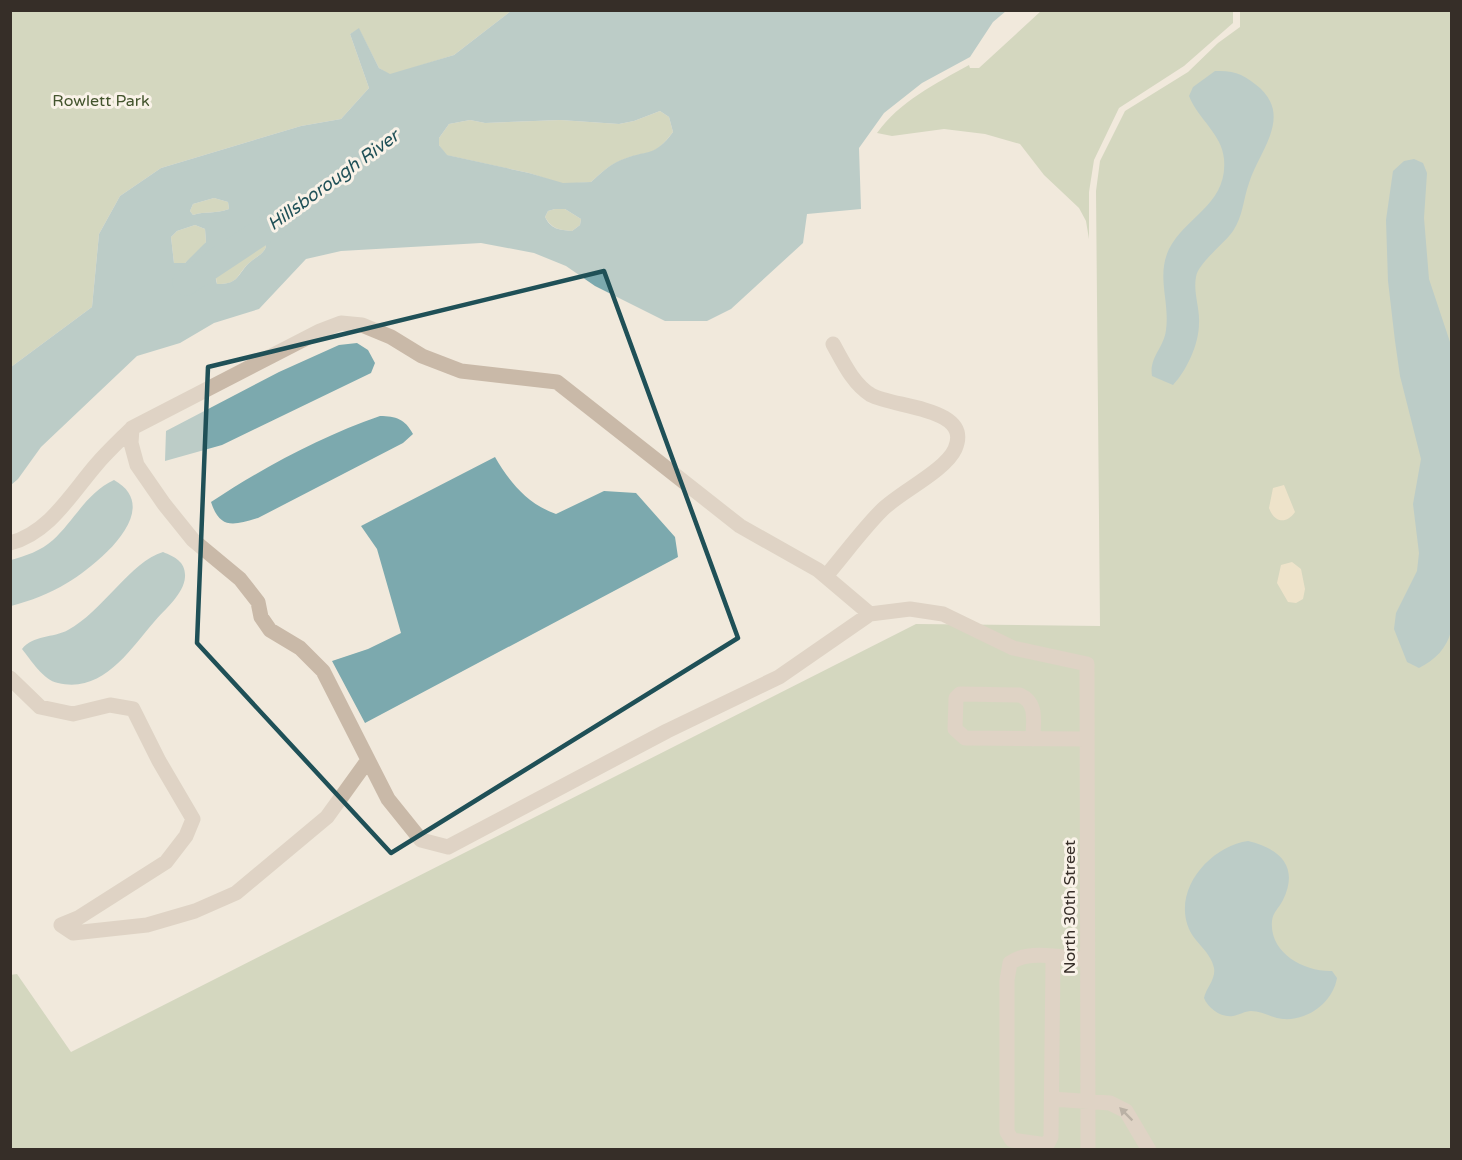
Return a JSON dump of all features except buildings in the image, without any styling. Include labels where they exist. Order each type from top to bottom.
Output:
[{"type":"street","points":[[10,543],[27,538],[45,525],[98,461],[132,428],[320,331],[341,323],[362,325],[391,337],[422,356],[461,371],[557,382],[740,526],[826,576],[870,614],[779,677],[667,731],[448,847],[421,840],[388,799],[323,671],[300,648],[270,630],[261,617],[258,602],[240,579],[193,540],[164,504],[137,465],[131,443],[132,428]]},
{"type":"street","points":[[826,576],[883,509],[953,453],[958,437],[952,423],[939,413],[894,405],[870,394],[858,384],[833,344]]},
{"type":"street","name":"North 30th Street","points":[[870,614],[910,609],[943,614],[1014,648],[1087,664],[1088,1149]]},
{"type":"street","points":[[10,678],[40,707],[73,714],[110,705],[133,709],[159,761],[193,819],[186,836],[166,862],[78,918],[61,925],[73,933],[147,925],[195,910],[236,893],[327,817],[368,760]]},
{"type":"street","points":[[1033,738],[1033,707],[1029,699],[1020,695],[960,694],[956,698],[955,729],[960,736],[1033,738],[1087,739]]},
{"type":"street","points":[[1053,958],[1051,1137],[1047,1145],[1021,1143],[1010,1145],[1007,1132],[1007,980],[1010,963],[1016,958],[1053,958],[1087,960]]},
{"type":"street","points":[[1052,1099],[1087,1099],[1110,1102],[1126,1111],[1149,1149]]},
{"type":"highlighted area","points":[[604,271],[738,638],[391,853],[197,643],[208,367]]},
{"type":"green space","name":"Rowlett Park","points":[[11,11],[511,11],[454,55],[390,75],[379,68],[359,29],[350,34],[369,88],[341,119],[301,126],[161,168],[120,196],[99,234],[92,307],[11,367]]},
{"type":"green space","points":[[1041,11],[1233,11],[1233,23],[1184,66],[1119,108],[1094,160],[1089,192],[1089,239],[1086,221],[1079,208],[1044,175],[1020,144],[985,134],[944,129],[892,136],[877,133],[896,112],[919,94],[969,65],[970,68],[979,68]]},
{"type":"green space","points":[[1240,11],[1451,11],[1451,1149],[11,1149],[10,975],[17,974],[71,1052],[916,624],[1100,626],[1096,191],[1100,161],[1125,111],[1188,72],[1218,43],[1240,27]]},
{"type":"green space","points":[[660,111],[669,117],[673,132],[666,141],[654,150],[613,164],[591,182],[563,184],[529,173],[446,155],[439,145],[439,138],[449,124],[470,120],[485,123],[560,120],[619,124]]},
{"type":"green space","points":[[214,198],[228,202],[229,209],[193,215],[190,211],[193,204]]},
{"type":"green space","points":[[565,209],[581,219],[580,225],[572,231],[553,226],[545,217],[548,211]]},
{"type":"green space","points":[[195,225],[205,229],[206,242],[198,253],[185,263],[174,263],[171,237],[177,231]]},
{"type":"green space","points":[[251,239],[263,239],[266,247],[264,250],[236,279],[229,283],[217,284],[217,267],[223,254]]},
{"type":"sand","points":[[1284,485],[1295,512],[1288,519],[1280,520],[1271,513],[1269,508],[1273,488]]},
{"type":"sand","points":[[1292,562],[1301,569],[1305,589],[1303,599],[1296,603],[1288,602],[1277,583],[1281,565]]},
{"type":"water","points":[[511,11],[1006,11],[993,22],[970,57],[922,83],[884,113],[859,148],[861,209],[807,214],[803,243],[731,309],[707,321],[665,321],[595,286],[566,266],[534,253],[481,243],[341,251],[306,259],[259,309],[214,323],[180,343],[137,356],[41,447],[11,485],[11,367],[92,307],[99,234],[120,196],[161,168],[301,126],[341,119],[369,88],[350,34],[359,28],[379,68],[390,74],[454,55]],"holes":[[[660,111],[669,117],[673,132],[661,146],[650,152],[617,162],[591,182],[563,183],[447,155],[439,145],[439,138],[449,124],[470,120],[485,123],[560,120],[619,124]],[[214,198],[228,202],[229,209],[193,215],[190,211],[193,204]],[[565,209],[581,219],[580,225],[572,231],[556,228],[545,217],[548,211]],[[195,225],[205,229],[206,242],[185,263],[174,263],[171,237],[177,231]],[[251,239],[263,239],[266,247],[236,279],[229,283],[217,284],[216,267],[219,260],[235,245]]]},
{"type":"water","points":[[1215,71],[1239,74],[1260,88],[1269,99],[1273,111],[1273,123],[1233,231],[1201,266],[1196,277],[1199,317],[1197,339],[1187,364],[1173,385],[1152,376],[1153,363],[1166,330],[1163,279],[1165,259],[1176,238],[1213,199],[1223,174],[1224,159],[1219,142],[1189,96],[1193,87]]},
{"type":"water","points":[[1414,159],[1423,163],[1427,173],[1424,218],[1429,279],[1451,345],[1451,631],[1440,653],[1419,668],[1407,662],[1394,629],[1396,613],[1417,571],[1419,553],[1413,504],[1421,459],[1400,376],[1388,281],[1386,220],[1393,171],[1404,161]]},
{"type":"water","points":[[357,343],[368,350],[375,363],[371,373],[222,445],[165,461],[166,431],[279,372],[339,345]]},
{"type":"water","points":[[380,416],[400,419],[413,434],[403,443],[258,518],[229,523],[223,521],[215,511],[211,502],[251,477],[314,443]]},
{"type":"water","points":[[495,457],[521,492],[537,505],[556,514],[604,491],[636,493],[675,537],[678,557],[365,723],[332,661],[368,649],[401,633],[377,549],[361,526]]},
{"type":"water","points":[[114,480],[128,492],[133,506],[130,521],[121,536],[94,564],[67,583],[39,597],[11,606],[11,560],[33,553],[48,544],[96,492]]},
{"type":"water","points":[[163,552],[182,564],[185,572],[184,583],[173,601],[125,657],[101,676],[74,685],[58,683],[42,674],[22,649],[32,641],[62,633],[81,622],[139,565]]},
{"type":"water","points":[[1248,841],[1260,844],[1278,854],[1288,869],[1287,888],[1272,921],[1276,942],[1282,951],[1300,964],[1332,971],[1337,978],[1335,987],[1325,1002],[1301,1017],[1283,1019],[1251,1011],[1228,1016],[1212,1009],[1204,998],[1214,976],[1214,968],[1210,957],[1189,929],[1185,914],[1186,899],[1190,885],[1209,860],[1221,851]]},
{"type":"waterway","name":"Hillsborough River","points":[[186,282],[281,219]]}]
